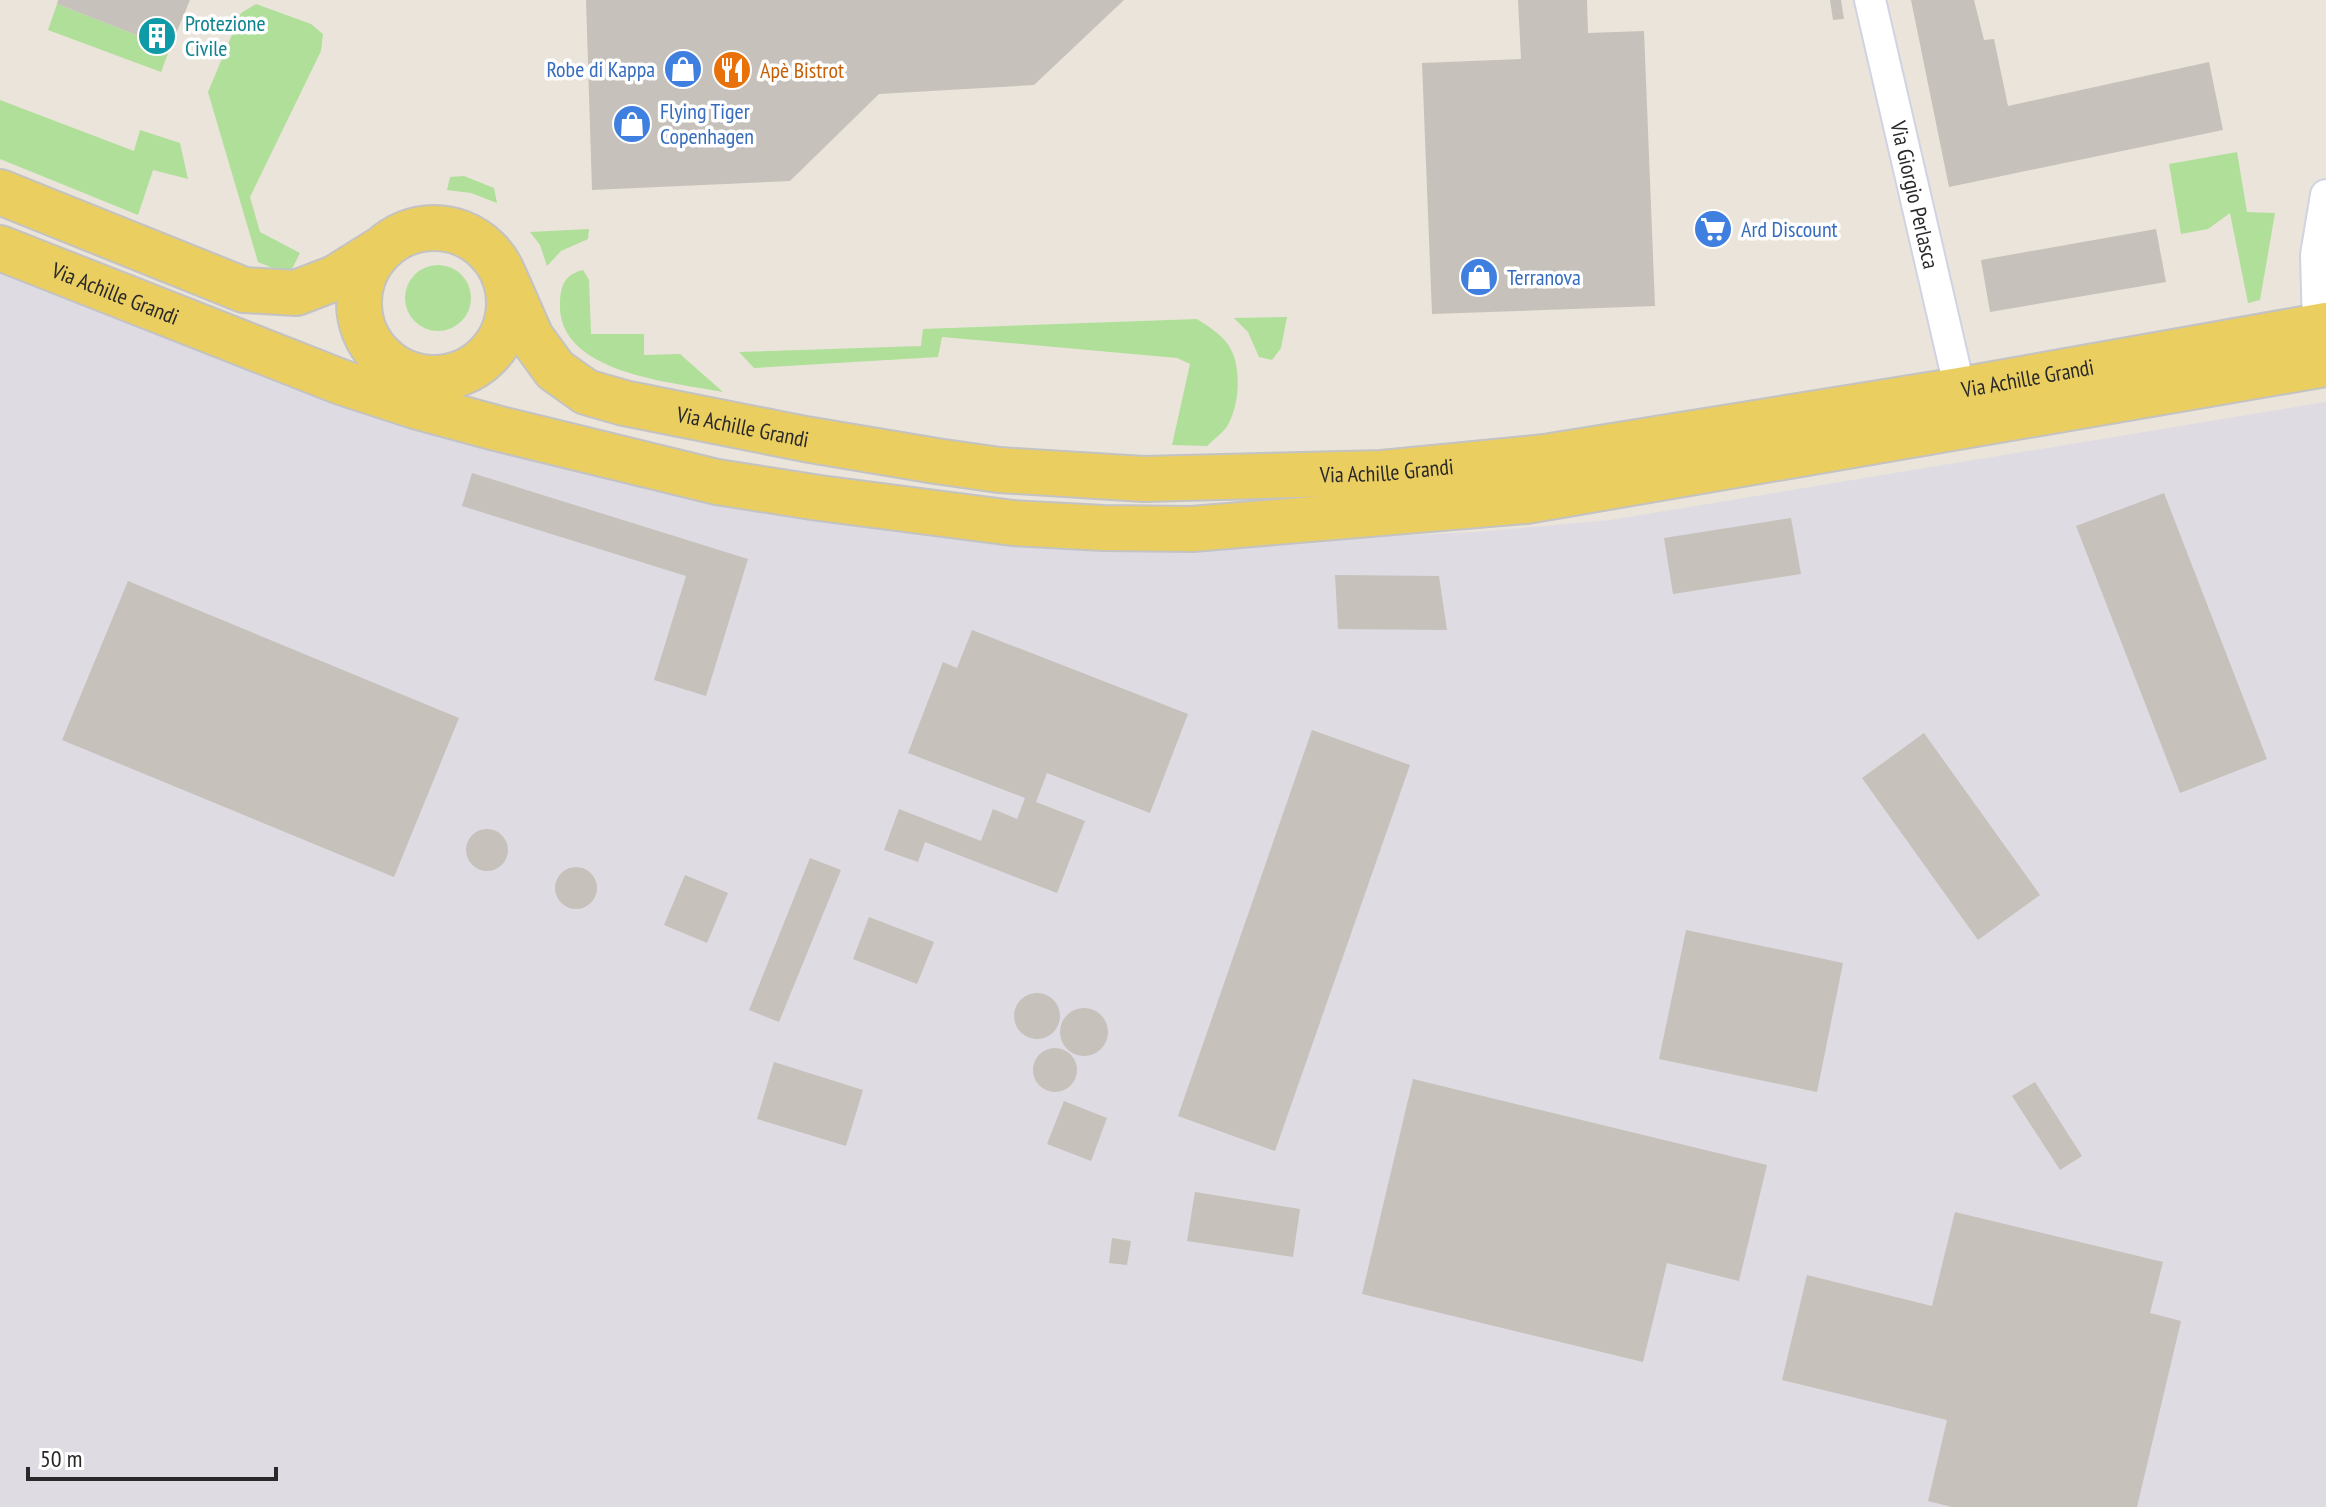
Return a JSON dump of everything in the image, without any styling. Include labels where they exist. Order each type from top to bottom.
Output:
[{"type":"main road","points":[[0,192],[244,290],[296,293],[335,278],[408,231],[426,227],[462,232],[492,254],[505,278],[510,303],[505,328],[493,350],[474,367],[451,377],[426,378],[396,369],[375,351],[364,333],[358,312],[359,290],[366,269],[378,251]]},
{"type":"main road","name":"Via Achille Grandi","points":[[0,227],[130,279],[350,360],[396,369],[446,396],[690,457],[823,480],[969,498],[1263,521]]},
{"type":"main road","name":"Via Achille Grandi","points":[[0,248],[341,382],[496,428],[717,482],[1013,523],[1103,528],[1192,529],[1526,501],[2323,338]]},
{"type":"main road","name":"Via Achille Grandi","points":[[505,278],[531,337],[555,370],[586,392],[624,403],[805,439],[999,470],[1144,479],[1382,473],[1545,457],[1960,390],[2323,338]]},
{"type":"street","name":"Via Giorgio Perlasca","points":[[1870,0],[1960,390]]},
{"type":"street","points":[[2323,338],[2316,255],[2326,195]]},
{"type":"shaded area","points":[[0,259],[479,446],[811,519],[1154,546],[1476,532],[1610,520],[2326,402],[2326,1507],[0,1507]]},
{"type":"green space","points":[[57,4],[170,48],[161,72],[48,30]]},
{"type":"green space","points":[[256,4],[311,24],[323,34],[321,51],[250,197],[260,232],[300,253],[289,275],[258,262],[208,92],[241,13]]},
{"type":"green space","points":[[0,100],[134,151],[140,130],[180,143],[188,179],[153,170],[138,215],[0,159]]},
{"type":"green space","points":[[2237,152],[2247,212],[2275,213],[2260,300],[2248,303],[2230,213],[2208,229],[2181,234],[2169,164]]},
{"type":"green space","points":[[464,176],[494,188],[497,203],[471,193],[447,190],[450,177]]},
{"type":"green space","points":[[589,229],[588,239],[561,251],[547,266],[540,245],[530,232]]},
{"type":"green space","points":[[432,265],[444,265],[456,270],[466,280],[471,298],[469,311],[456,326],[444,331],[432,331],[420,326],[410,316],[405,304],[405,292],[410,280],[420,270]]},
{"type":"green space","points":[[583,270],[589,280],[591,334],[644,334],[644,355],[680,354],[723,392],[621,370],[596,359],[576,345],[564,325],[560,301],[566,281],[572,274]]},
{"type":"green space","points":[[1287,317],[1281,348],[1272,360],[1259,357],[1248,332],[1234,318]]},
{"type":"green space","points":[[1197,319],[1227,343],[1236,362],[1238,386],[1231,419],[1207,446],[1172,445],[1190,364],[1177,358],[942,337],[938,357],[754,368],[739,352],[921,346],[923,329]]},
{"type":"building","name":"Protezione Civile","points":[[58,0],[190,0],[170,48],[57,4]]},
{"type":"building","points":[[586,0],[1124,0],[1034,85],[879,94],[790,181],[592,190]]},
{"type":"building","points":[[1518,0],[1587,0],[1588,33],[1644,31],[1655,306],[1432,314],[1422,63],[1521,59]]},
{"type":"building","points":[[1830,0],[1841,0],[1844,19],[1833,20]]},
{"type":"building","points":[[1911,0],[1974,0],[1984,40],[1994,39],[2008,106],[2209,62],[2223,130],[1949,187]]},
{"type":"building","points":[[2156,229],[2166,282],[1990,312],[1981,260]]},
{"type":"building","points":[[472,473],[748,559],[706,696],[654,680],[686,576],[462,506]]},
{"type":"building","points":[[2164,493],[2267,759],[2180,793],[2076,526]]},
{"type":"building","points":[[1791,518],[1801,574],[1673,594],[1664,538]]},
{"type":"building","points":[[1335,575],[1439,576],[1447,630],[1338,629]]},
{"type":"building","points":[[128,581],[459,718],[394,877],[62,740]]},
{"type":"building","points":[[972,630],[1188,714],[1150,813],[1047,773],[1036,802],[1085,821],[1057,893],[925,842],[918,862],[884,850],[899,809],[981,841],[993,809],[1017,819],[1025,798],[908,753],[943,662],[957,668]]},
{"type":"building","points":[[1312,730],[1410,765],[1275,1151],[1178,1116]]},
{"type":"building","points":[[1924,733],[2040,895],[1978,940],[1862,778]]},
{"type":"building","points":[[487,829],[502,835],[508,850],[502,865],[487,871],[472,865],[466,850],[472,835]]},
{"type":"building","points":[[810,858],[841,870],[779,1022],[749,1010]]},
{"type":"building","points":[[576,867],[591,873],[597,888],[591,903],[576,909],[561,903],[555,888],[561,873]]},
{"type":"building","points":[[685,875],[728,893],[707,943],[664,925]]},
{"type":"building","points":[[869,917],[934,942],[917,984],[853,959]]},
{"type":"building","points":[[1686,930],[1843,963],[1817,1092],[1659,1059]]},
{"type":"building","points":[[1037,993],[1053,1000],[1060,1016],[1053,1032],[1037,1039],[1021,1032],[1014,1016],[1021,1000]]},
{"type":"building","points":[[1084,1008],[1101,1015],[1108,1032],[1101,1049],[1084,1056],[1067,1049],[1060,1032],[1067,1015]]},
{"type":"building","points":[[1055,1048],[1071,1054],[1077,1070],[1071,1086],[1055,1092],[1039,1086],[1033,1070],[1039,1054]]},
{"type":"building","points":[[774,1062],[863,1090],[846,1146],[757,1119]]},
{"type":"building","points":[[1413,1079],[1767,1165],[1739,1281],[1667,1263],[1643,1362],[1362,1294]]},
{"type":"building","points":[[2035,1082],[2082,1156],[2060,1170],[2012,1096]]},
{"type":"building","points":[[1064,1101],[1107,1118],[1091,1161],[1047,1144]]},
{"type":"building","points":[[1195,1192],[1300,1209],[1293,1257],[1187,1241]]},
{"type":"building","points":[[1955,1212],[2163,1262],[2150,1313],[2181,1321],[2137,1507],[1952,1507],[1928,1501],[1947,1420],[1782,1380],[1807,1275],[1932,1306]]},
{"type":"building","points":[[1112,1238],[1131,1241],[1127,1265],[1109,1263]]},
{"type":"place","name":"Protezione Civile","points":[[157,36]]},
{"type":"place","name":"Robe di Kappa","points":[[683,69]]},
{"type":"place","name":"Apè Bistrot","points":[[732,70]]},
{"type":"place","name":"Flying Tiger Copenhagen","points":[[632,124]]},
{"type":"place","name":"Ard Discount","points":[[1713,229]]},
{"type":"place","name":"Terranova","points":[[1479,277]]}]
